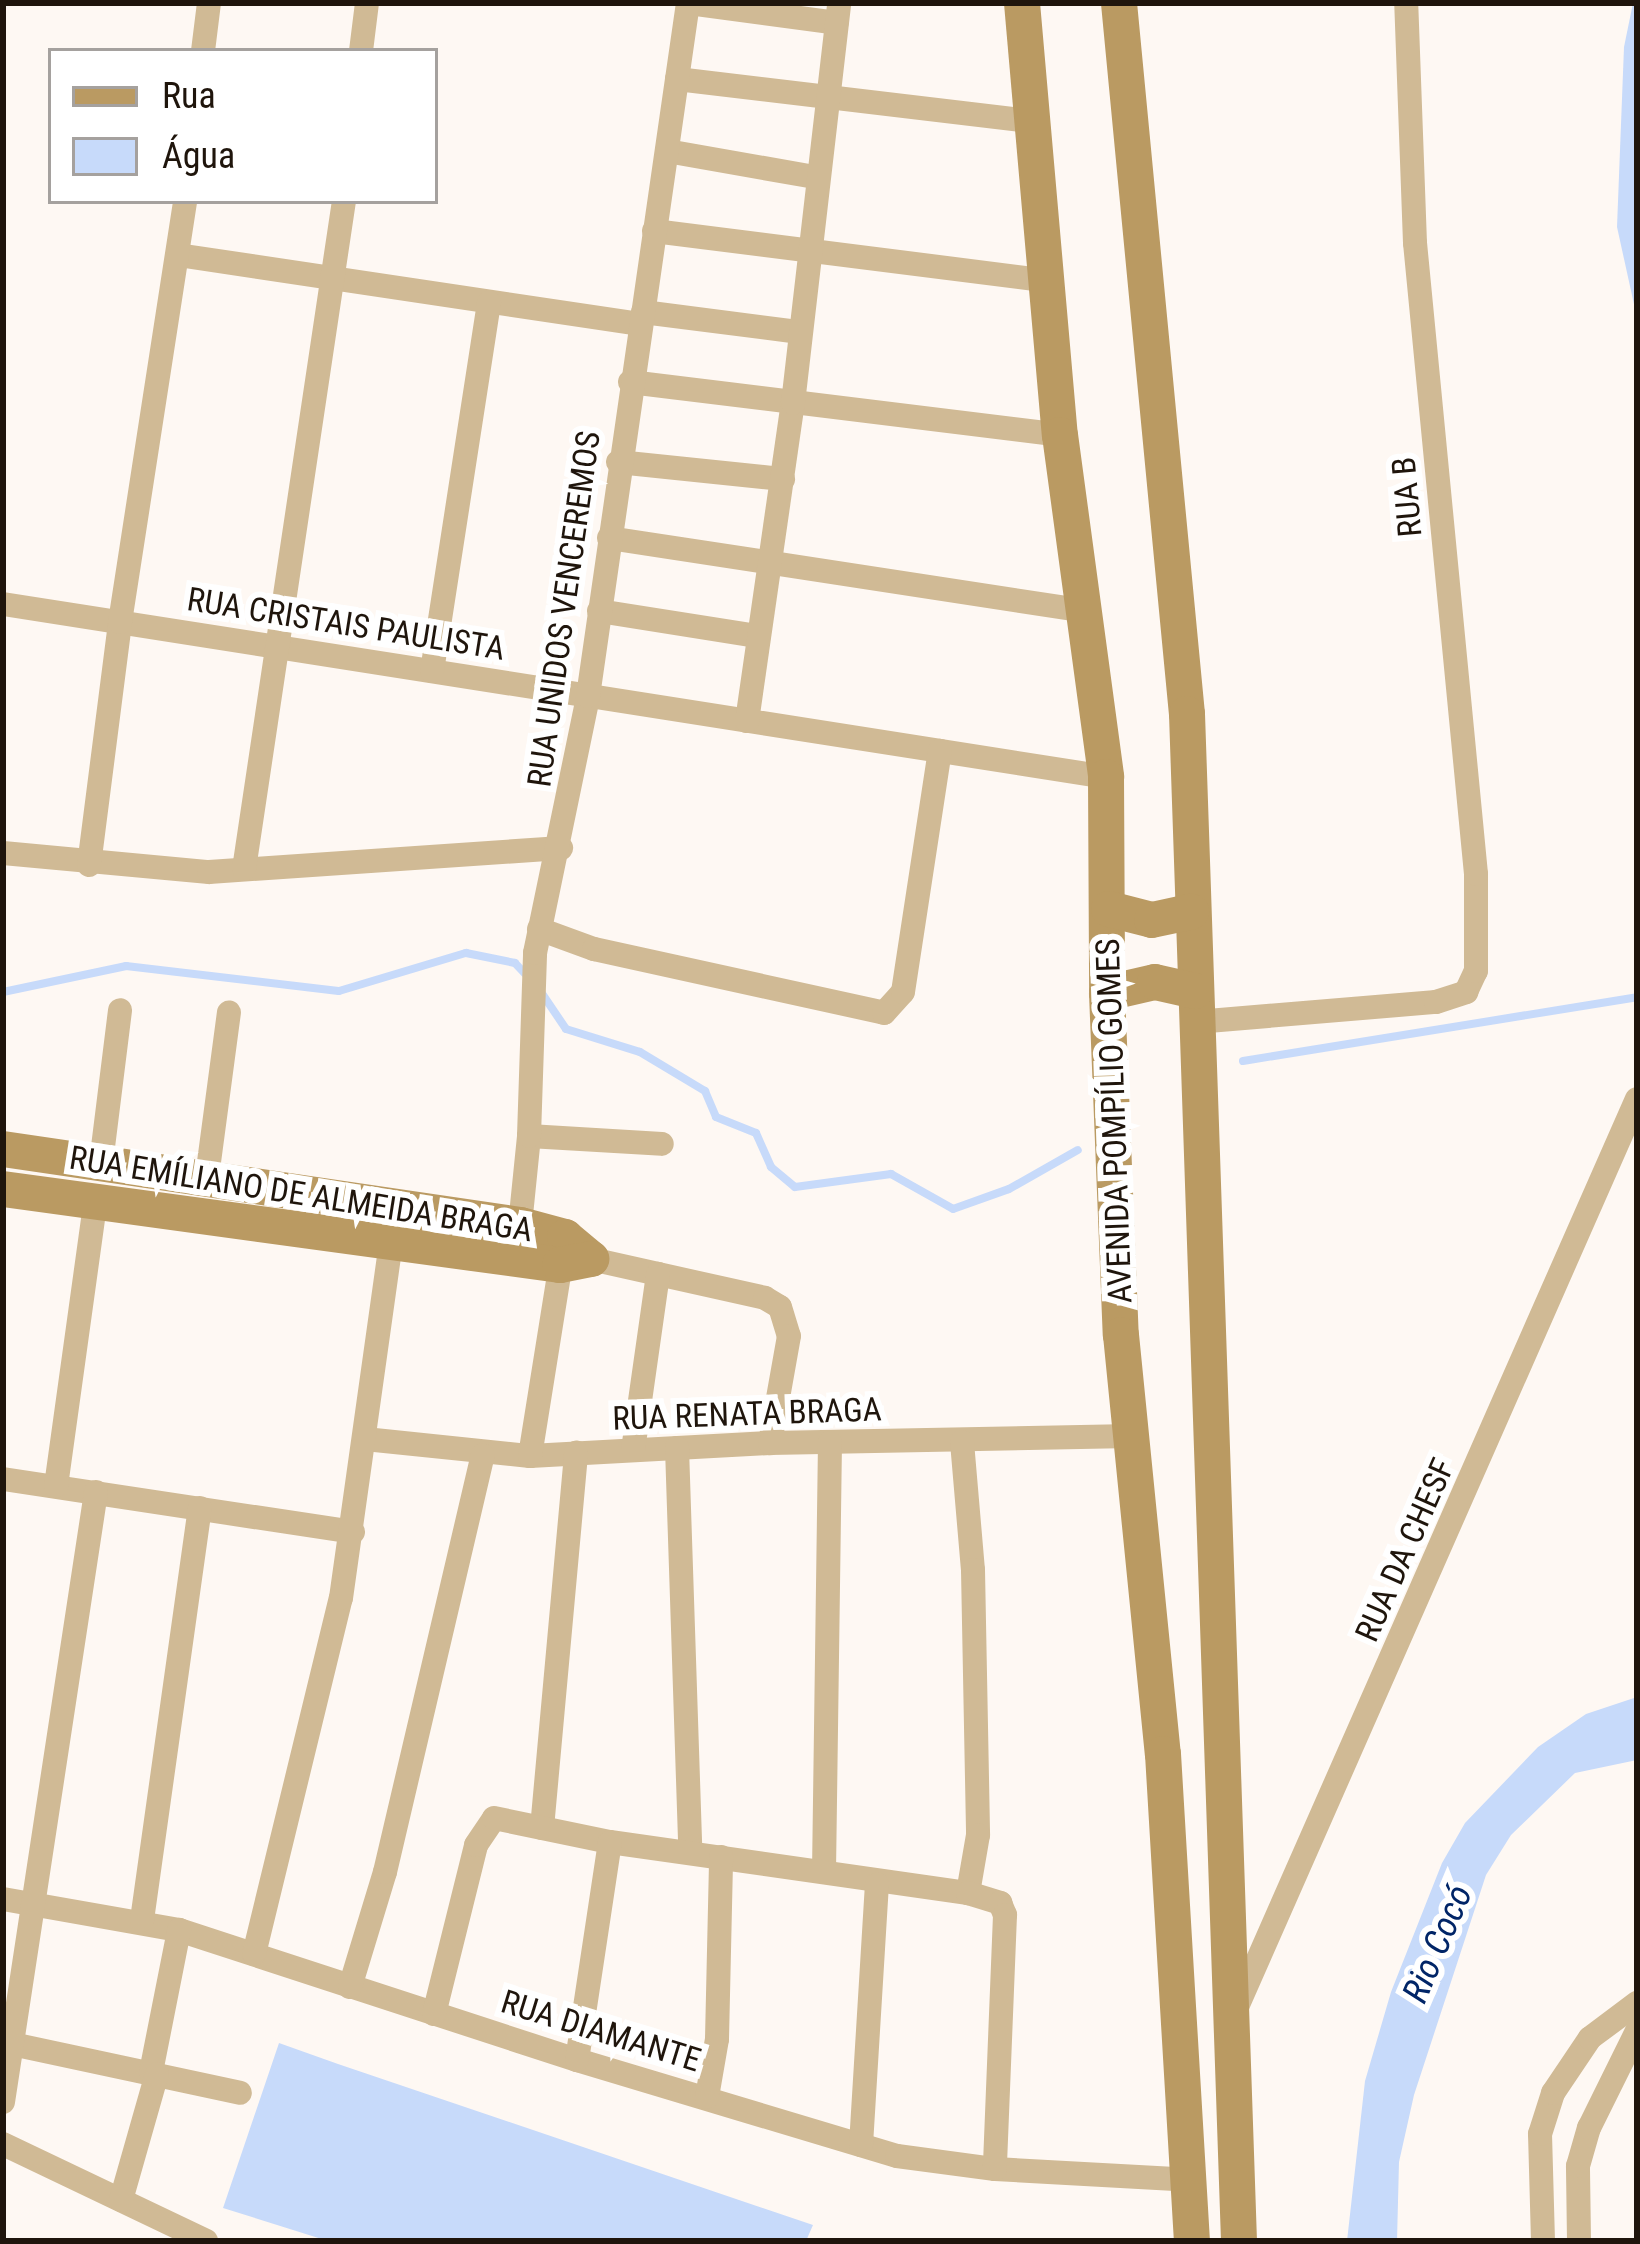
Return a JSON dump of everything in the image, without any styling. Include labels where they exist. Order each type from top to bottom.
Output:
[{"type":"main road","name":"AVENIDA POMPÍLIO GOMES","points":[[1022,3],[1060,434],[1106,777],[1107,992],[1121,1335],[1163,1754],[1192,2241]]},
{"type":"main road","points":[[1119,3],[1187,714],[1228,2025],[1239,2241]]},
{"type":"main road","points":[[1108,910],[1152,920],[1191,912]]},
{"type":"main road","points":[[1107,992],[1155,982],[1195,1006]]},
{"type":"main road","name":"RUA EMÍLIANO DE ALMEIDA BRAGA","points":[[3,1149],[207,1177],[395,1222],[572,1254]]},
{"type":"main road","name":"RUA EMÍLIANO DE ALMEIDA BRAGA","points":[[3,1189],[95,1204],[520,1225],[572,1254]]},
{"type":"street","points":[[203,48],[209,3]]},
{"type":"street","points":[[361,48],[367,3]]},
{"type":"street","points":[[689,3],[838,13],[815,177],[794,403],[747,721]]},
{"type":"street","name":"RUA UNIDOS VENCEREMOS","points":[[520,1225],[529,1136],[537,941],[561,848],[588,696],[618,462],[689,3]]},
{"type":"street","name":"RUA B","points":[[1195,1006],[1436,1002],[1458,998],[1471,984],[1479,916],[1415,243],[1406,3]]},
{"type":"street","points":[[677,79],[1031,122]]},
{"type":"street","points":[[667,151],[815,177]]},
{"type":"street","points":[[89,865],[120,622],[185,204]]},
{"type":"street","points":[[244,869],[344,204]]},
{"type":"street","points":[[654,231],[1048,281]]},
{"type":"street","points":[[178,254],[489,302],[800,332]]},
{"type":"street","points":[[432,671],[489,302]]},
{"type":"street","points":[[630,382],[1060,434]]},
{"type":"street","points":[[618,462],[783,479]]},
{"type":"street","points":[[609,538],[1085,611]]},
{"type":"street","name":"RUA CRISTAIS PAULISTA","points":[[3,604],[1106,777]]},
{"type":"street","points":[[599,611],[756,636]]},
{"type":"street","points":[[537,941],[594,949],[884,1013],[902,992],[940,751]]},
{"type":"street","points":[[3,853],[89,865],[244,869],[561,848]]},
{"type":"street","points":[[101,1163],[120,1010]]},
{"type":"street","points":[[207,1177],[229,1012]]},
{"type":"street","name":"RUA DA CHESF","points":[[1228,2025],[1637,1099]]},
{"type":"street","points":[[529,1136],[662,1144]]},
{"type":"street","points":[[56,1486],[95,1204]]},
{"type":"street","points":[[254,1954],[353,1532],[395,1222]]},
{"type":"street","points":[[530,1456],[572,1254]]},
{"type":"street","name":"RUA EMÍLIANO DE ALMEIDA BRAGA","points":[[572,1254],[774,1301],[788,1320],[770,1443]]},
{"type":"street","points":[[633,1450],[658,1274]]},
{"type":"street","name":"RUA RENATA BRAGA","points":[[365,1439],[483,1455],[530,1456],[770,1443],[1132,1436]]},
{"type":"street","points":[[962,1442],[973,1570],[978,1835],[968,1893]]},
{"type":"street","points":[[824,1872],[830,1443]]},
{"type":"street","points":[[677,1448],[689,1850]]},
{"type":"street","points":[[542,1828],[576,1454]]},
{"type":"street","points":[[350,1987],[385,1872],[483,1455]]},
{"type":"street","points":[[3,1479],[353,1532]]},
{"type":"street","points":[[3,2097],[96,1492]]},
{"type":"street","points":[[142,1920],[200,1508]]},
{"type":"street","points":[[434,2014],[480,1834],[494,1818],[610,1842],[689,1850],[877,1884],[968,1893],[1000,1903],[1006,1926],[995,2169]]},
{"type":"street","points":[[577,2060],[610,1842]]},
{"type":"street","points":[[707,2097],[717,2039],[721,1857]]},
{"type":"street","points":[[861,2145],[877,1884]]},
{"type":"street","name":"RUA DIAMANTE","points":[[3,1899],[179,1930],[577,2060],[861,2145],[995,2169],[1190,2180]]},
{"type":"street","points":[[121,2200],[154,2073],[179,1930]]},
{"type":"street","points":[[1544,2241],[1540,2134],[1553,2093],[1590,2038],[1637,2002]]},
{"type":"street","points":[[1579,2241],[1578,2166],[1589,2128],[1625,2087],[1637,2031]]},
{"type":"street","points":[[12,2044],[240,2093]]},
{"type":"street","points":[[3,2144],[206,2241]]},
{"type":"water","points":[[1633,3],[1637,3],[1637,318],[1617,227],[1624,47]]},
{"type":"water","name":"Rio Cocó","points":[[1637,1697],[1637,1760],[1575,1773],[1511,1835],[1486,1875],[1414,2095],[1399,2162],[1397,2241],[1347,2241],[1365,2081],[1391,1992],[1442,1863],[1465,1823],[1538,1747],[1586,1714]]},
{"type":"water","points":[[279,2043],[813,2225],[806,2241],[328,2241],[223,2208]]},
{"type":"waterway","points":[[3,992],[126,966],[339,991],[466,953],[515,963],[529,978]]},
{"type":"waterway","points":[[539,989],[566,1029],[640,1052],[705,1091],[716,1117],[756,1133],[771,1167],[795,1187],[891,1174],[953,1209],[1009,1189],[1078,1150]]},
{"type":"waterway","points":[[1243,1061],[1637,997]]}]
